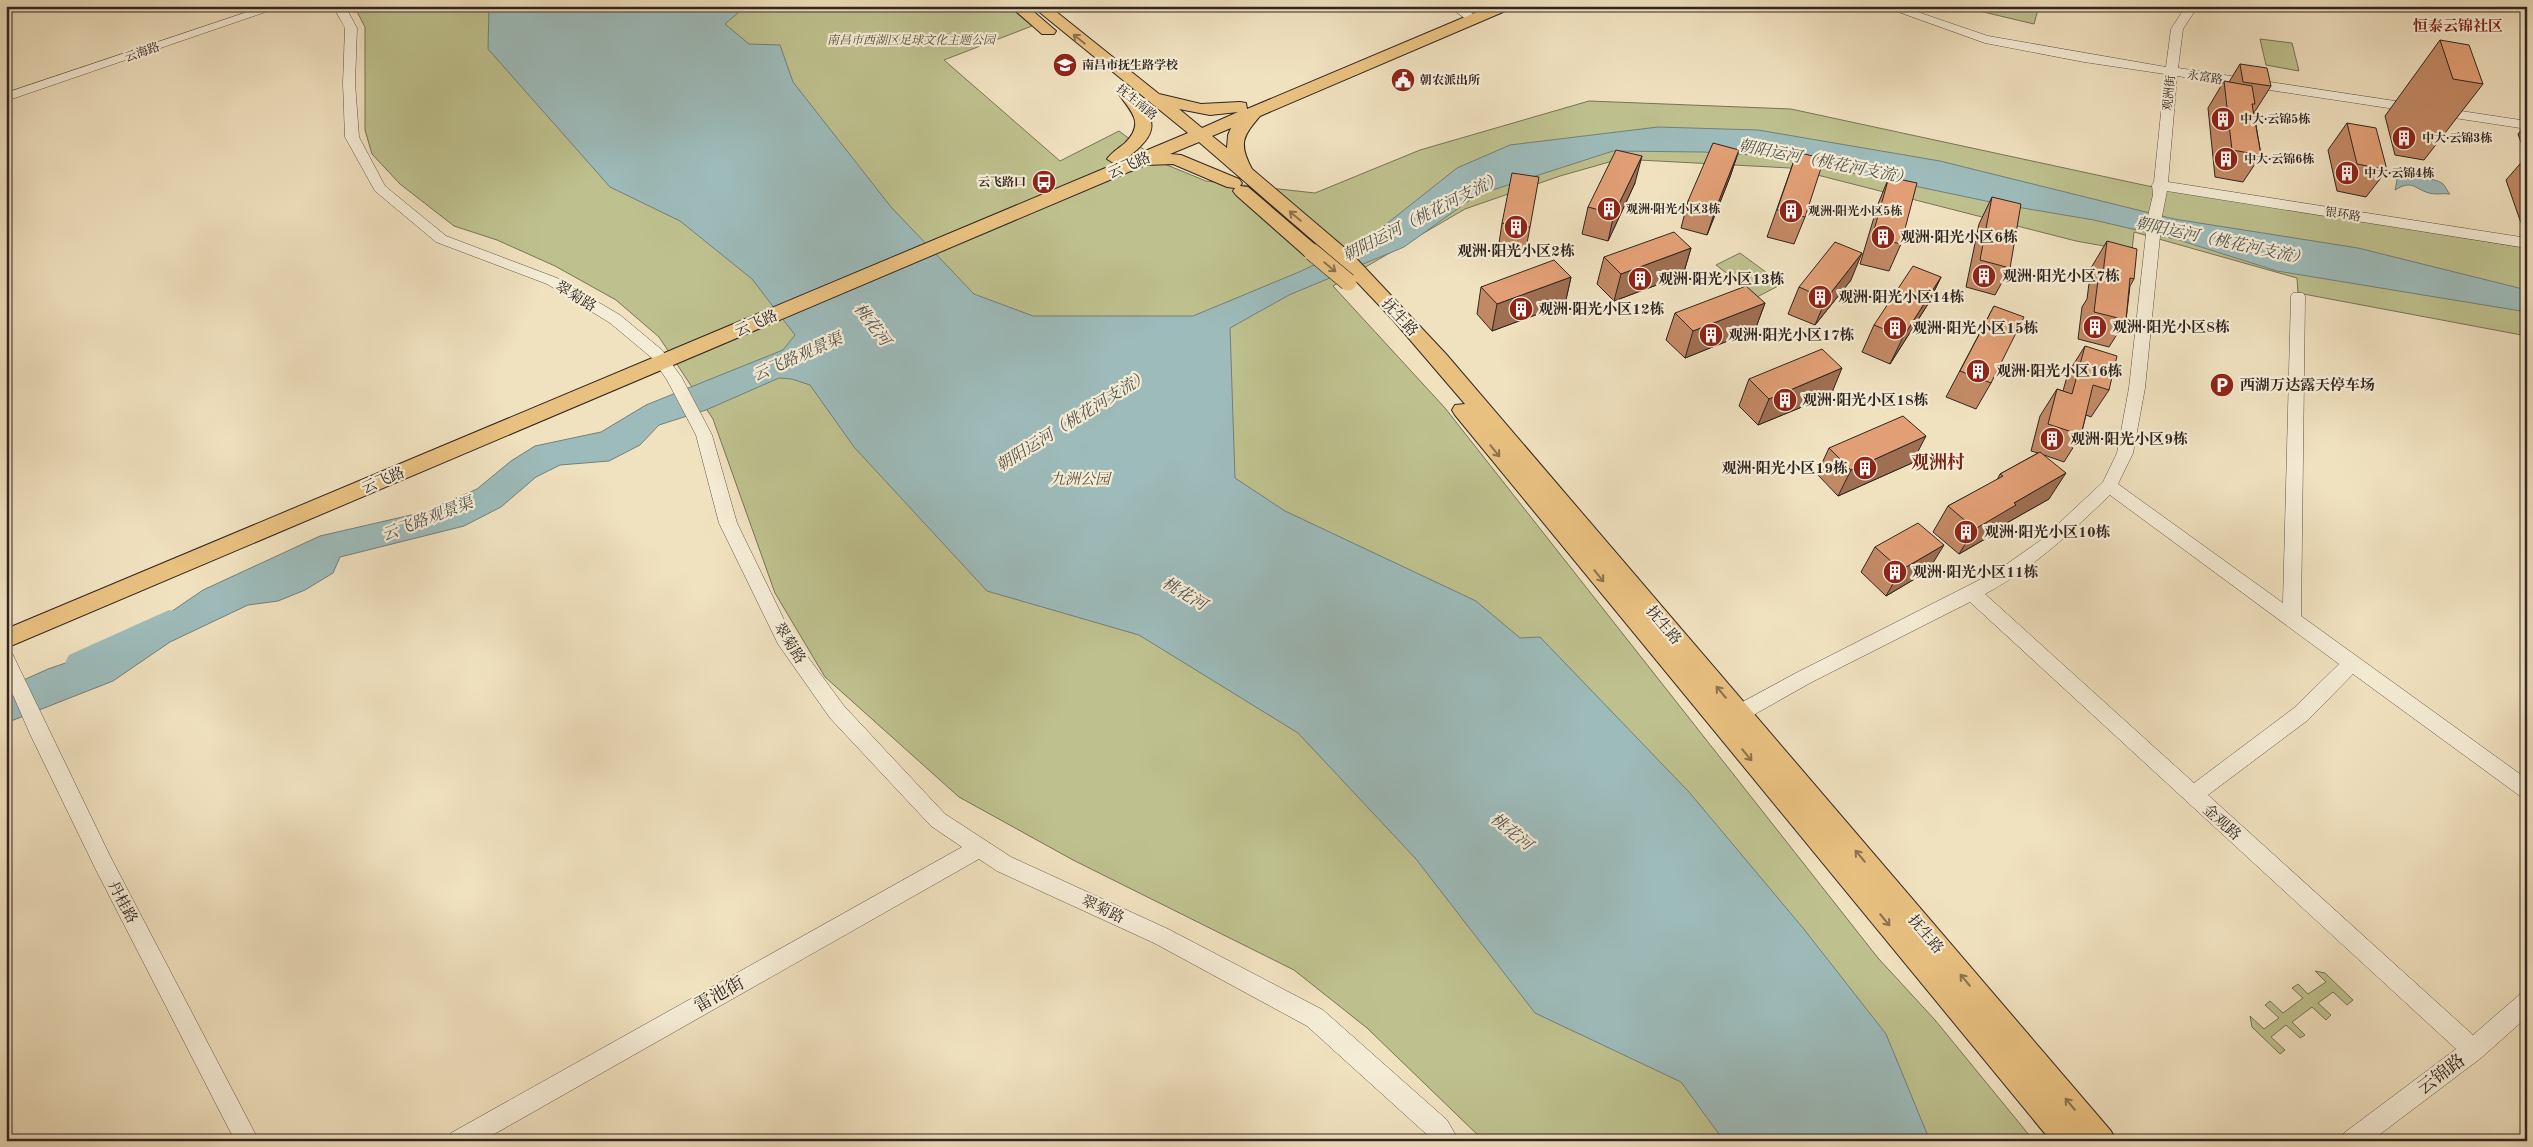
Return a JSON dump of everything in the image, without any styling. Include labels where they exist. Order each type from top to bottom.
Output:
[{"type":"main road","name":"抚生南路","points":[[1017,6],[1134,91],[1188,134]]},
{"type":"main road","name":"抚生南路","points":[[1039,6],[1134,91]]},
{"type":"main road","name":"云飞路","points":[[6,639],[665,365],[761,315],[1188,134],[1240,107],[1468,11],[1505,6]]},
{"type":"main road","name":"云飞路","points":[[1188,134],[1257,111],[1468,11]]},
{"type":"main road","points":[[1134,91],[1198,110],[1218,111],[1240,107]]},
{"type":"main road","points":[[1123,162],[1144,126],[1143,116],[1134,91]]},
{"type":"main road","points":[[1123,162],[1176,159],[1241,179],[1236,152],[1236,134],[1245,121],[1257,111]]},
{"type":"main road","name":"抚生路","points":[[1188,134],[1241,179],[1333,247],[1356,280],[1419,358],[1730,718],[2101,1141]]},
{"type":"main road","name":"抚生路","points":[[1241,179],[1312,252],[1356,280]]},
{"type":"main road","name":"云飞路","points":[[6,628],[665,365]]},
{"type":"main road","name":"抚生路","points":[[1730,718],[2070,1141]]},
{"type":"street","name":"云海路","points":[[6,97],[277,6]]},
{"type":"street","name":"翠菊路","points":[[339,6],[352,28],[349,83],[352,137],[380,188],[441,239],[552,281],[615,319],[665,365],[704,436],[728,523],[784,639],[837,712],[938,820],[1004,864],[1162,936],[1314,1018],[1438,1128],[1448,1141]]},
{"type":"street","name":"永富路","points":[[1888,6],[1985,39],[2084,58],[2527,125]]},
{"type":"street","name":"观洲街","points":[[2109,486],[2125,453],[2137,388],[2177,29],[2192,6]]},
{"type":"street","name":"银环路","points":[[2159,184],[2527,243]]},
{"type":"street","points":[[2292,619],[2298,296]]},
{"type":"street","points":[[1730,718],[1803,678],[2003,576],[2047,545],[2109,486],[2527,790]]},
{"type":"street","name":"金观路","points":[[1972,593],[2473,1050]]},
{"type":"street","points":[[2193,795],[2264,744],[2301,714],[2352,663]]},
{"type":"street","name":"丹桂路","points":[[10,665],[40,734],[103,863],[248,1141]]},
{"type":"street","name":"雷池街","points":[[459,1141],[980,848]]},
{"type":"street","name":"云锦路","points":[[2352,1141],[2473,1050],[2527,1003]]},
{"type":"green space","name":"九洲公园","points":[[354,6],[1008,6],[1032,26],[944,60],[1060,161],[1119,131],[1162,163],[1206,181],[1315,193],[1420,150],[1589,101],[1791,109],[2148,186],[2527,248],[2527,336],[2298,293],[2297,278],[2134,232],[2132,251],[2076,241],[1790,168],[1620,159],[1560,176],[1465,209],[1333,286],[1445,408],[1878,958],[1935,1020],[2034,1141],[1484,1141],[1367,1028],[1294,970],[1073,860],[959,797],[825,677],[775,593],[713,419],[659,337],[616,300],[555,266],[497,240],[454,226],[400,184],[372,154],[365,130],[365,27]]},
{"type":"green space","points":[[1958,6],[2039,6],[2034,24]]},
{"type":"green space","points":[[2260,39],[2292,43],[2299,71],[2266,65]]},
{"type":"green space","points":[[1740,253],[1782,284],[1757,297],[1716,265]]},
{"type":"green space","points":[[2315,971],[2325,973],[2353,1000],[2347,1005],[2333,992],[2318,1003],[2331,1015],[2326,1020],[2312,1007],[2292,1022],[2305,1035],[2300,1038],[2286,1025],[2271,1037],[2285,1050],[2280,1054],[2252,1027],[2250,1016],[2264,1029],[2279,1018],[2265,1005],[2270,1001],[2283,1013],[2303,998],[2292,988],[2298,984],[2308,994],[2326,982]]},
{"type":"water","points":[[489,6],[734,6],[739,12],[725,24],[749,44],[780,45],[793,82],[891,207],[974,294],[1033,316],[1193,316],[1299,272],[1365,241],[1457,168],[1510,145],[1658,127],[1758,130],[1940,161],[2174,219],[2358,248],[2527,290],[2527,312],[2277,271],[2179,240],[2094,220],[2005,205],[1771,156],[1703,152],[1613,151],[1477,195],[1404,247],[1289,295],[1230,328],[1235,478],[1285,511],[1476,601],[1520,638],[1540,637],[1689,792],[1803,928],[1886,1034],[1930,1141],[1724,1141],[1681,1082],[1535,1013],[1416,859],[1298,733],[1139,635],[987,591],[854,447],[810,385],[792,379],[779,378],[706,410],[659,425],[640,445],[609,461],[560,465],[536,477],[501,507],[464,526],[340,557],[333,573],[305,590],[278,601],[248,605],[170,642],[113,681],[6,723],[6,688],[48,669],[127,642],[203,590],[320,536],[424,512],[477,489],[511,461],[535,446],[601,432],[646,405],[783,350],[795,335],[752,279],[680,221],[610,187],[488,49]]},
{"type":"water","points":[[2392,174],[2439,181],[2450,194],[2431,194],[2410,185],[2395,190],[2397,181]]},
{"type":"building","points":[[2440,40],[2469,45],[2483,84],[2453,79]]},
{"type":"building","points":[[2240,64],[2267,68],[2271,86],[2243,82]]},
{"type":"building","points":[[2224,81],[2252,86],[2255,104],[2252,104],[2261,155],[2232,150]]},
{"type":"building","points":[[2347,123],[2376,128],[2387,170],[2357,164]]},
{"type":"building","points":[[1713,143],[1739,150],[1716,208],[1688,201]]},
{"type":"building","points":[[1616,150],[1642,156],[1614,214],[1588,207]]},
{"type":"building","points":[[1797,152],[1824,159],[1805,217],[1777,210]]},
{"type":"building","points":[[1512,173],[1539,177],[1530,227],[1502,223]]},
{"type":"building","points":[[1889,177],[1917,183],[1901,244],[1872,237]]},
{"type":"building","points":[[1992,197],[2021,204],[2010,268],[1980,260]]},
{"type":"building","points":[[1674,232],[1691,248],[1621,274],[1604,257]]},
{"type":"building","points":[[2107,241],[2137,249],[2134,279],[2130,278],[2126,320],[2094,312],[2098,280],[2102,281]]},
{"type":"building","points":[[1835,242],[1862,253],[1826,299],[1799,287]]},
{"type":"building","points":[[1554,260],[1571,277],[1497,304],[1481,287]]},
{"type":"building","points":[[1913,266],[1941,277],[1903,337],[1874,325]]},
{"type":"building","points":[[1746,286],[1765,303],[1693,331],[1675,313]]},
{"type":"building","points":[[1994,306],[2024,317],[1991,383],[1960,371]]},
{"type":"building","points":[[2085,346],[2117,356],[2109,390],[2093,385],[2081,435],[2048,424],[2057,389],[2072,394]]},
{"type":"building","points":[[1822,349],[1842,368],[1769,399],[1749,379]]},
{"type":"building","points":[[1903,416],[1926,436],[1851,470],[1829,448]]},
{"type":"building","points":[[2040,452],[2066,473],[2014,503],[2016,505],[1975,529],[1948,506],[2003,476],[2000,474]]},
{"type":"building","points":[[1918,523],[1944,545],[1901,570],[1875,547]]},
{"type":"waterway","name":"云飞路观景渠","points":[[79,663],[169,621]]},
{"type":"place","name":"南昌市抚生路学校","points":[[1065,65]]},
{"type":"place","name":"朝农派出所","points":[[1403,80]]},
{"type":"place","name":"中大·云锦5栋","points":[[2223,119]]},
{"type":"place","name":"中大·云锦3栋","points":[[2404,138]]},
{"type":"place","name":"中大·云锦6栋","points":[[2226,159]]},
{"type":"place","name":"中大·云锦4栋","points":[[2347,173]]},
{"type":"place","name":"云飞路口","points":[[1044,182]]},
{"type":"place","name":"观洲·阳光小区3栋","points":[[1609,209]]},
{"type":"place","name":"观洲·阳光小区5栋","points":[[1791,211]]},
{"type":"place","name":"观洲·阳光小区2栋","points":[[1516,227]]},
{"type":"place","name":"观洲·阳光小区6栋","points":[[1883,237]]},
{"type":"place","name":"观洲·阳光小区7栋","points":[[1984,276]]},
{"type":"place","name":"观洲·阳光小区13栋","points":[[1640,279]]},
{"type":"place","name":"观洲·阳光小区14栋","points":[[1820,297]]},
{"type":"place","name":"观洲·阳光小区12栋","points":[[1521,309]]},
{"type":"place","name":"观洲·阳光小区8栋","points":[[2095,327]]},
{"type":"place","name":"观洲·阳光小区15栋","points":[[1895,328]]},
{"type":"place","name":"观洲·阳光小区17栋","points":[[1711,335]]},
{"type":"place","name":"观洲·阳光小区16栋","points":[[1978,371]]},
{"type":"place","name":"西湖万达露天停车场","points":[[2222,385]]},
{"type":"place","name":"观洲·阳光小区18栋","points":[[1785,400]]},
{"type":"place","name":"观洲·阳光小区9栋","points":[[2052,439]]},
{"type":"place","name":"观洲·阳光小区19栋","points":[[1865,468]]},
{"type":"place","name":"观洲·阳光小区10栋","points":[[1966,532]]},
{"type":"place","name":"观洲·阳光小区11栋","points":[[1895,572]]},
{"type":"district","name":"恒泰云锦社区","points":[[2458,26]]},
{"type":"district","name":"观洲村","points":[[1938,462]]},
{"type":"park label","name":"南昌市西湖区足球文化主题公园","points":[[911,40]]},
{"type":"water label","name":"朝阳运河（桃花河支流）","points":[[1825,161]]},
{"type":"water label","name":"朝阳运河（桃花河支流）","points":[[1422,216]]},
{"type":"water label","name":"朝阳运河（桃花河支流）","points":[[2222,240]]},
{"type":"water label","name":"桃花河","points":[[873,324]]},
{"type":"water label","name":"朝阳运河（桃花河支流）","points":[[1072,420]]},
{"type":"water label","name":"桃花河","points":[[1185,593]]},
{"type":"water label","name":"桃花河","points":[[1512,831]]}]
